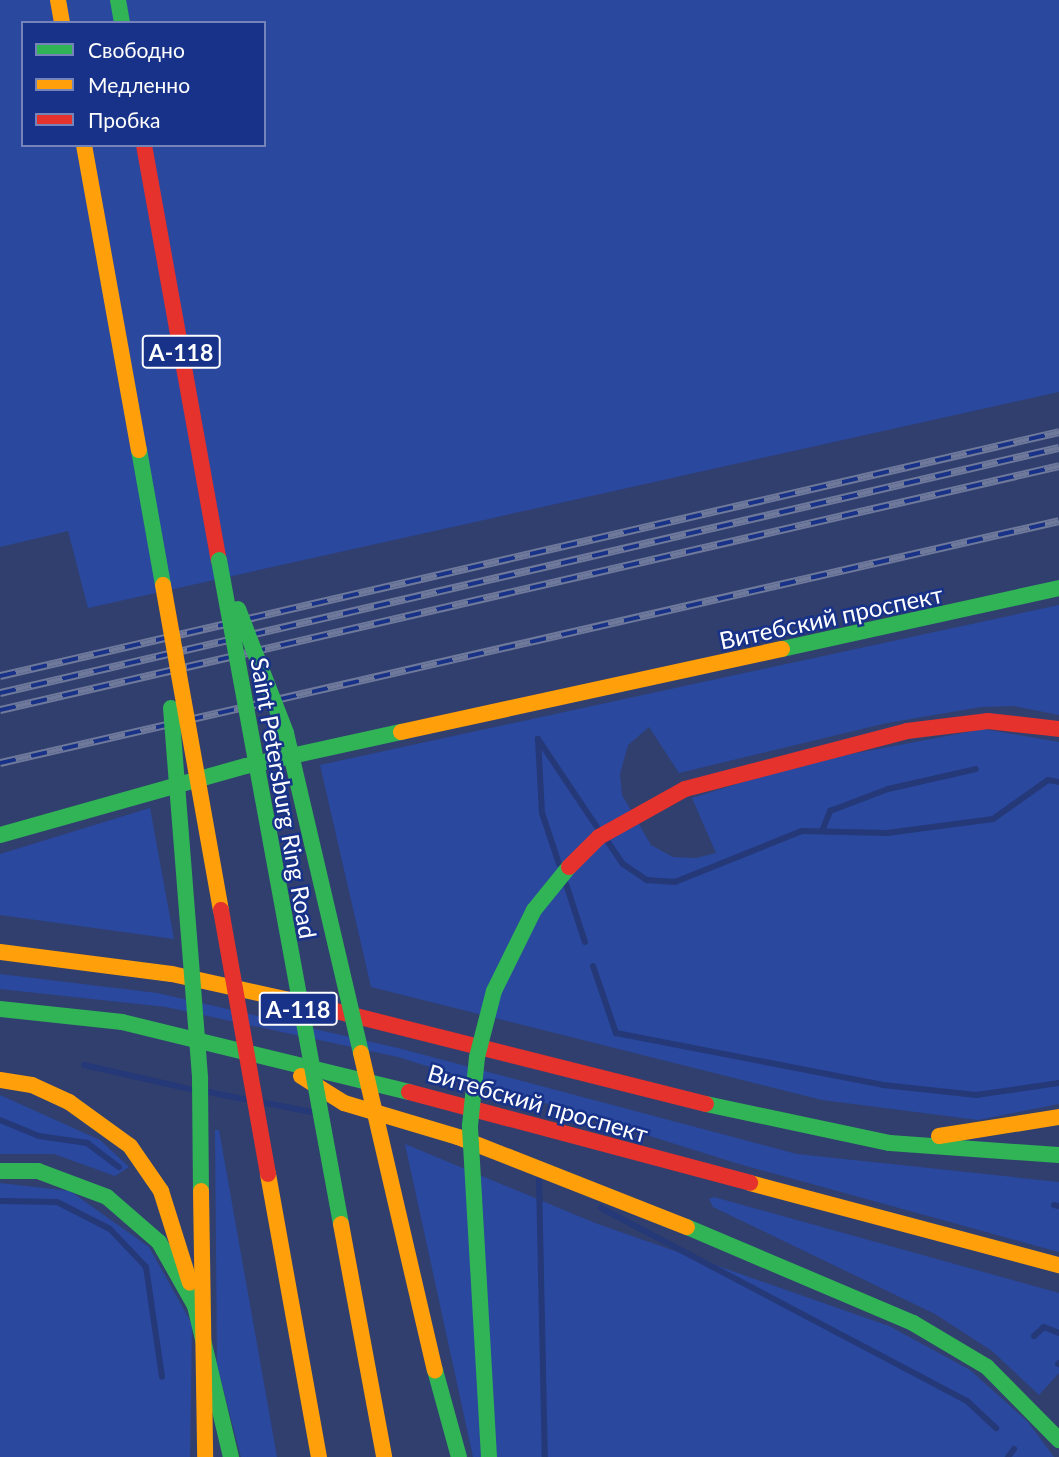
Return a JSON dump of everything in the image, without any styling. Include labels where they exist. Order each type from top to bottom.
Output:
[{"type":"main road","points":[[58,0],[62,21]]},
{"type":"main road","points":[[118,0],[122,21]]},
{"type":"main road","name":"А-118","points":[[84,147],[319,1457]]},
{"type":"main road","name":"Saint Petersburg Ring Road","points":[[144,147],[384,1457]]},
{"type":"main road","points":[[219,560],[286,733],[459,1457]]},
{"type":"main road","points":[[163,585],[200,1079],[205,1457]]},
{"type":"main road","name":"Витебский проспект","points":[[0,835],[246,766],[1059,588]]},
{"type":"main road","points":[[489,1457],[470,1126],[477,1058],[494,991],[534,910],[565,871],[600,837],[685,789],[906,731],[988,721],[1059,730]]},
{"type":"main road","name":"Витебский проспект","points":[[0,952],[146,970],[260,992],[712,1108],[890,1143],[995,1155],[1059,1156]]},
{"type":"main road","name":"Витебский проспект","points":[[0,1009],[122,1022],[261,1052],[1059,1265]]},
{"type":"main road","points":[[261,1052],[344,1103],[458,1137],[815,1277],[914,1323],[986,1367],[1059,1440]]},
{"type":"main road","points":[[0,1080],[32,1084],[69,1102],[130,1146],[161,1191],[177,1229],[231,1457]]},
{"type":"main road","points":[[890,1143],[1059,1117]]},
{"type":"main road","points":[[0,1171],[38,1171],[107,1196],[159,1242],[195,1306]]},
{"type":"shaded area","points":[[0,0],[1059,0],[1059,392],[88,608],[68,531],[0,547]]},
{"type":"shaded area","points":[[1059,605],[1059,715],[1014,706],[981,707],[887,723],[679,773],[649,727],[628,745],[620,774],[622,795],[651,845],[673,857],[696,858],[716,853],[692,798],[804,763],[984,729],[1059,742],[1059,1104],[978,1120],[822,1100],[371,987],[320,765]]},
{"type":"shaded area","points":[[150,808],[174,939],[0,915],[0,854]]},
{"type":"shaded area","points":[[0,974],[157,993],[398,1048],[797,1154],[1059,1182],[1059,1252],[739,1164],[398,1057],[166,1007],[0,989]]},
{"type":"shaded area","points":[[0,1095],[100,1140],[129,1167],[115,1176],[54,1154],[0,1154]]},
{"type":"shaded area","points":[[215,1130],[219,1130],[277,1457],[241,1457],[217,1365]]},
{"type":"shaded area","points":[[405,1144],[595,1223],[889,1326],[970,1370],[1028,1422],[1054,1457],[473,1457]]},
{"type":"shaded area","points":[[0,1183],[70,1191],[149,1247],[192,1324],[190,1457],[0,1457]]},
{"type":"shaded area","points":[[714,1197],[1059,1293],[1059,1373],[1039,1395],[992,1351],[935,1314],[713,1207],[709,1199]]},
{"type":"waterway","points":[[559,864],[542,813],[538,739],[597,827]]},
{"type":"waterway","points":[[822,831],[830,811],[888,789],[976,769]]},
{"type":"waterway","points":[[608,842],[623,864],[647,880],[675,882],[802,831],[887,833],[993,819],[1048,780],[1059,782]]},
{"type":"waterway","points":[[566,884],[585,942]]},
{"type":"waterway","points":[[593,966],[616,1033],[883,1085],[976,1095],[1059,1083]]},
{"type":"waterway","points":[[84,1065],[190,1089]]},
{"type":"waterway","points":[[208,1092],[245,1099]]},
{"type":"waterway","points":[[266,1103],[311,1112]]},
{"type":"waterway","points":[[0,1120],[39,1136],[87,1143],[119,1167]]},
{"type":"waterway","points":[[539,1179],[545,1457]]},
{"type":"waterway","points":[[0,1201],[57,1202],[110,1229],[146,1267],[162,1377]]},
{"type":"waterway","points":[[1054,1205],[1059,1206]]},
{"type":"waterway","points":[[601,1208],[967,1401],[996,1428]]},
{"type":"waterway","points":[[1034,1336],[1044,1327],[1059,1333]]},
{"type":"waterway","points":[[1008,1457],[1014,1449]]},
{"type":"railway","points":[[0,676],[1059,432]]},
{"type":"railway","points":[[0,693],[1059,448]]},
{"type":"railway","points":[[0,710],[1059,466]]},
{"type":"railway","points":[[0,763],[1059,521]]},
{"type":"traffic: fast","points":[[118,0],[122,21]]},
{"type":"traffic: fast","points":[[139,450],[163,585]]},
{"type":"traffic: fast","points":[[219,560],[341,1224]]},
{"type":"traffic: fast","points":[[782,649],[1059,588]]},
{"type":"traffic: fast","points":[[238,609],[286,733],[361,1053]]},
{"type":"traffic: fast","points":[[171,708],[200,1079],[201,1191]]},
{"type":"traffic: fast","points":[[0,835],[246,766],[401,732]]},
{"type":"traffic: fast","points":[[489,1457],[470,1126],[477,1057],[494,991],[534,910],[569,867]]},
{"type":"traffic: fast","points":[[0,1009],[122,1022],[409,1092]]},
{"type":"traffic: fast","points":[[706,1104],[890,1143],[1059,1155]]},
{"type":"traffic: fast","points":[[0,1171],[38,1171],[107,1197],[159,1242],[195,1306],[231,1457]]},
{"type":"traffic: fast","points":[[687,1227],[913,1323],[987,1367],[1059,1440]]},
{"type":"traffic: fast","points":[[435,1370],[459,1457]]},
{"type":"traffic: slow","points":[[58,0],[62,21]]},
{"type":"traffic: slow","points":[[84,147],[139,450]]},
{"type":"traffic: slow","points":[[163,585],[221,910]]},
{"type":"traffic: slow","points":[[401,732],[782,649]]},
{"type":"traffic: slow","points":[[0,952],[172,974],[316,1006]]},
{"type":"traffic: slow","points":[[361,1053],[435,1370]]},
{"type":"traffic: slow","points":[[301,1076],[344,1103],[458,1137],[687,1227]]},
{"type":"traffic: slow","points":[[0,1080],[32,1085],[69,1102],[130,1146],[161,1191],[190,1283]]},
{"type":"traffic: slow","points":[[939,1136],[1059,1117]]},
{"type":"traffic: slow","points":[[268,1174],[319,1457]]},
{"type":"traffic: slow","points":[[750,1183],[1059,1265]]},
{"type":"traffic: slow","points":[[201,1191],[205,1457]]},
{"type":"traffic: slow","points":[[341,1224],[384,1457]]},
{"type":"traffic: jam","points":[[144,147],[219,560]]},
{"type":"traffic: jam","points":[[685,789],[907,731],[988,721],[1059,729]]},
{"type":"traffic: jam","points":[[569,867],[599,837],[685,789]]},
{"type":"traffic: jam","points":[[221,910],[268,1174]]},
{"type":"traffic: jam","points":[[316,1006],[706,1104]]},
{"type":"traffic: jam","points":[[409,1092],[750,1183]]}]
